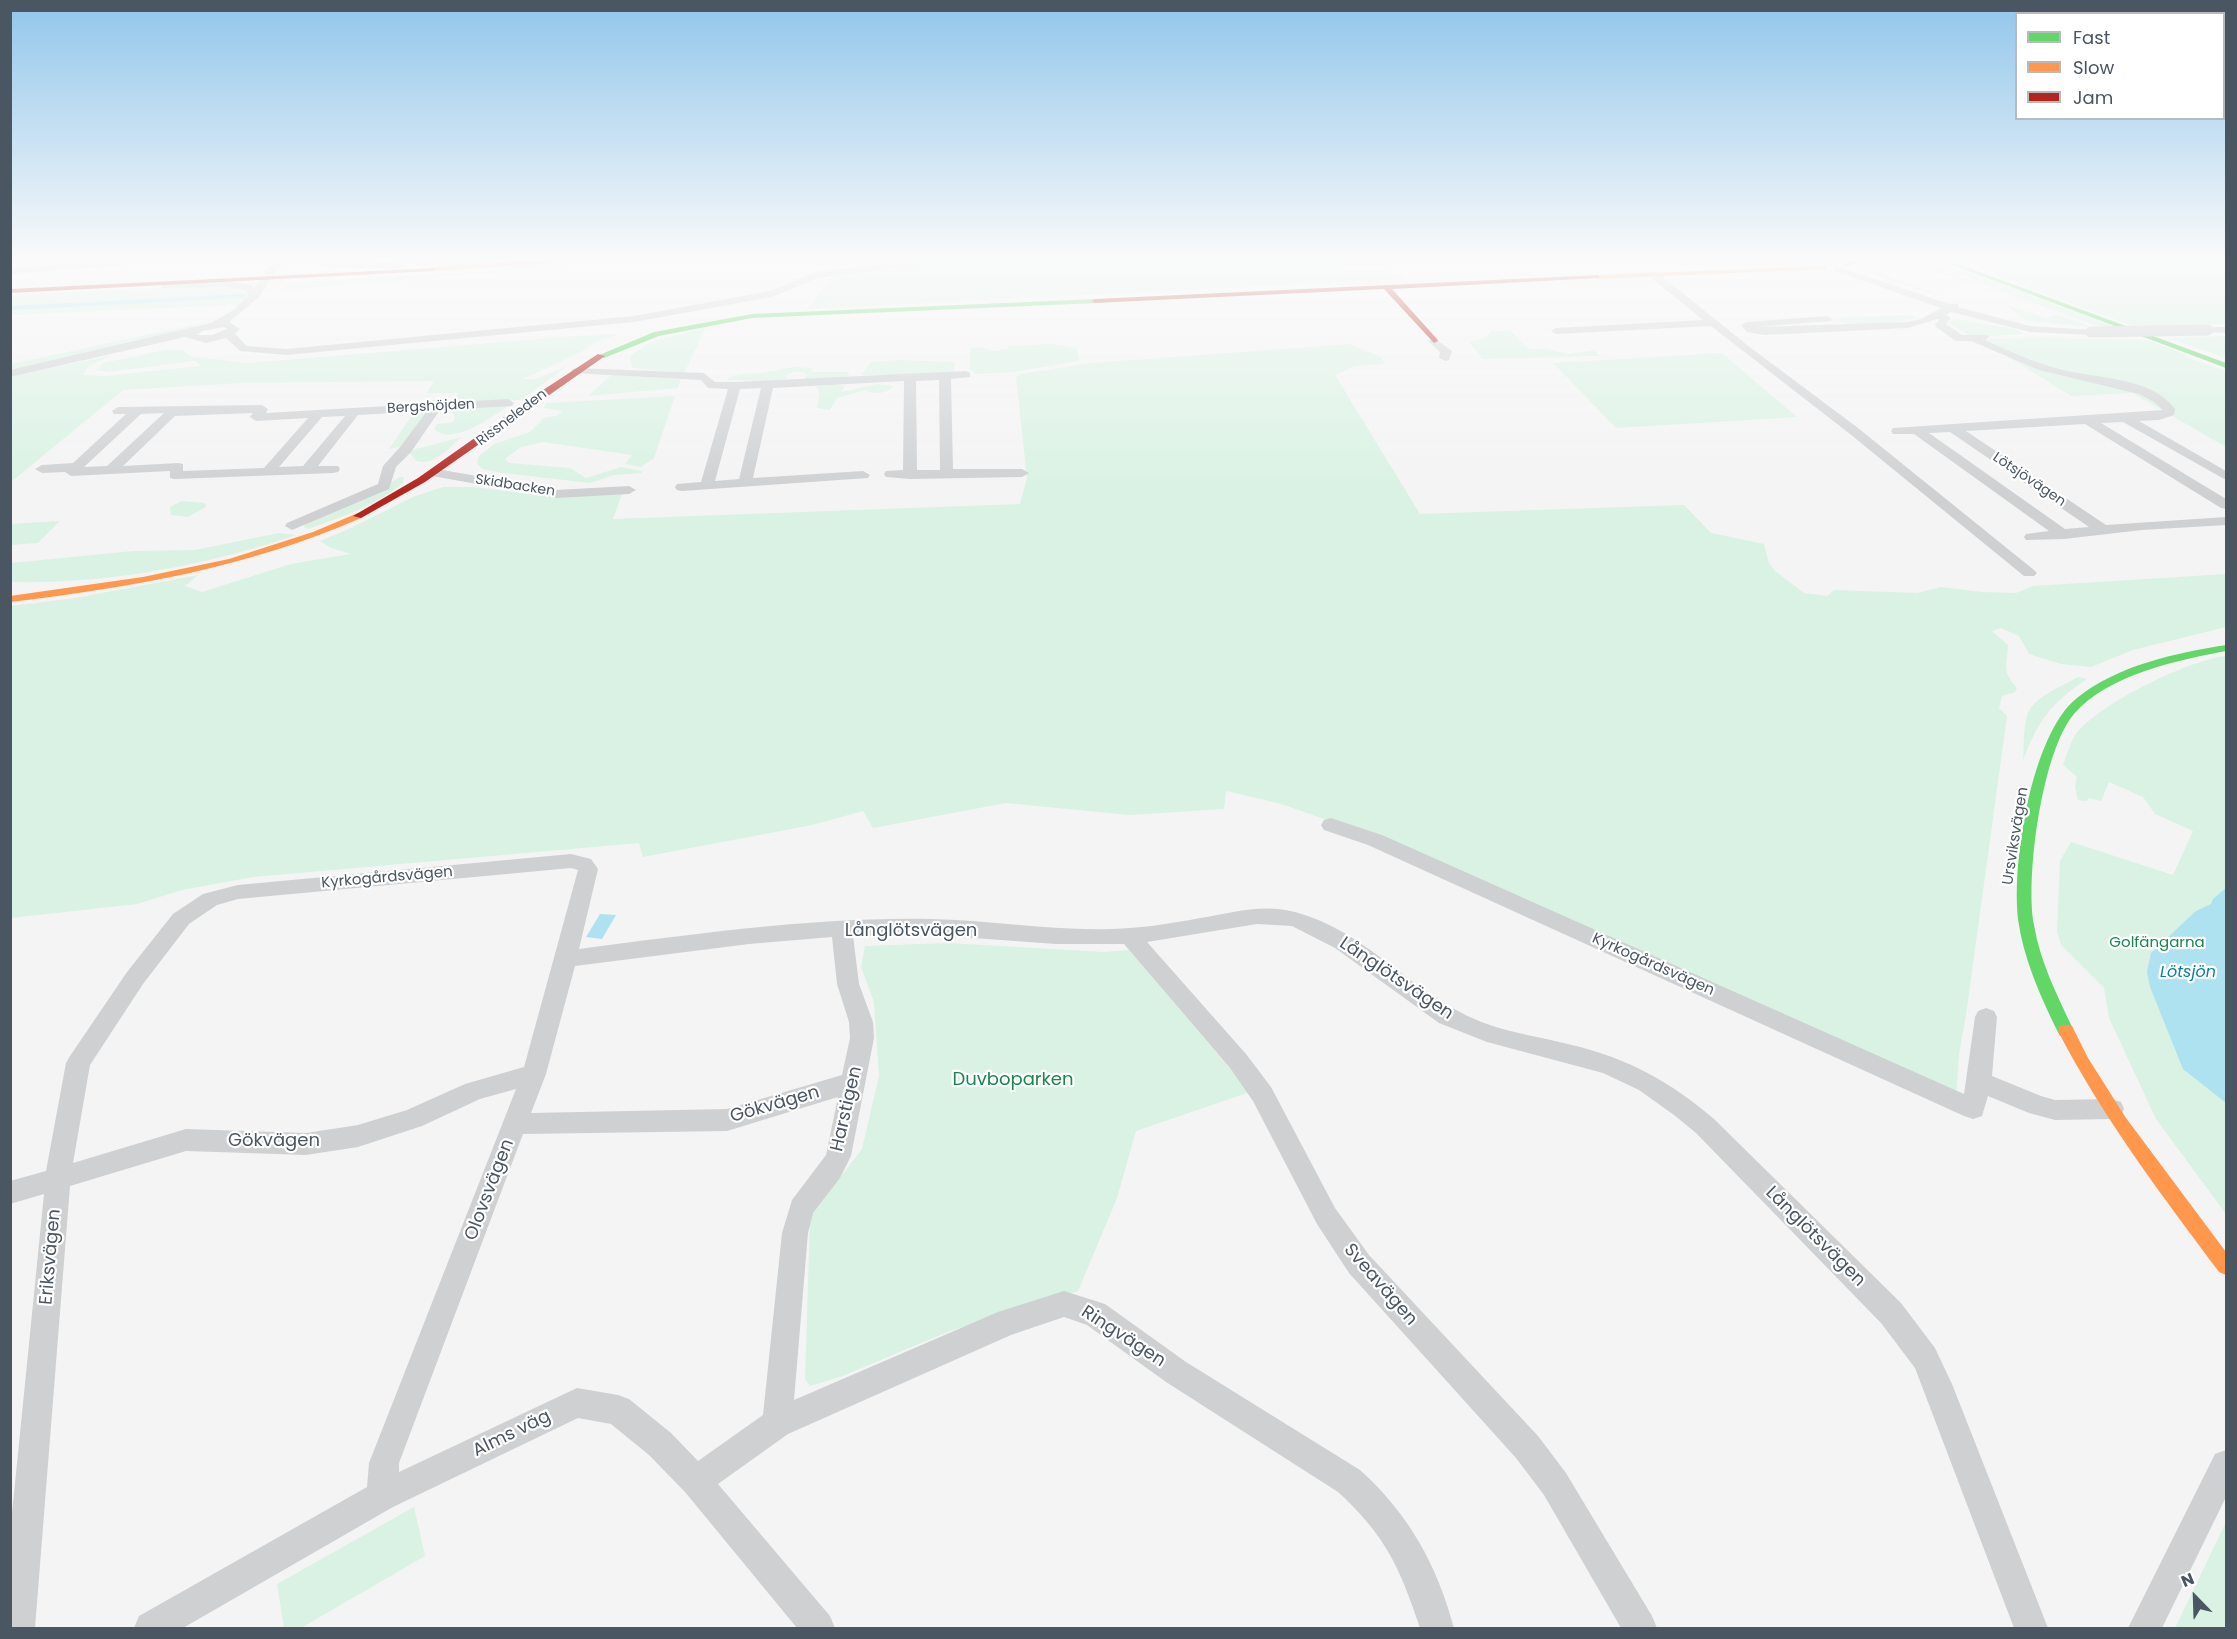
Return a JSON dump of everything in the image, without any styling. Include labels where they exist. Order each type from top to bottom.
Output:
[{"type":"street","points":[[10,374],[132,346],[184,337]]},
{"type":"street","points":[[235,337],[244,349],[286,352],[437,337]]},
{"type":"street","name":"Rissneleden","points":[[10,599],[72,592],[160,577],[257,554],[340,524],[386,503],[437,473],[576,371],[605,354],[651,337]]},
{"type":"street","points":[[1431,337],[1446,351],[1445,358]]},
{"type":"street","points":[[1732,337],[1854,431],[2029,573]]},
{"type":"street","points":[[1958,337],[1986,337]]},
{"type":"street","points":[[2079,337],[2106,339]]},
{"type":"street","points":[[2148,337],[2226,366]]},
{"type":"street","points":[[2160,337],[2226,361]]},
{"type":"street","points":[[1897,431],[2159,416],[2170,412],[2166,405],[2153,396],[2134,389],[2054,371],[2021,360],[1973,338]]},
{"type":"street","points":[[576,371],[704,377],[712,385],[735,386],[945,378],[966,375]]},
{"type":"street","points":[[945,378],[947,474]]},
{"type":"street","points":[[910,379],[910,475]]},
{"type":"street","points":[[745,483],[768,384]]},
{"type":"street","points":[[707,485],[735,386]]},
{"type":"street","name":"Bergshöjden","points":[[118,411],[262,409],[256,417],[508,404]]},
{"type":"street","points":[[292,526],[384,486],[390,466],[406,449],[436,407]]},
{"type":"street","points":[[138,410],[71,472],[178,467],[175,475],[333,469]]},
{"type":"street","points":[[307,470],[355,411]]},
{"type":"street","points":[[111,470],[172,412]]},
{"type":"street","points":[[268,471],[318,413]]},
{"type":"street","points":[[2125,418],[2226,476]]},
{"type":"street","points":[[2087,420],[2226,506]]},
{"type":"street","name":"Lötsjövägen","points":[[1953,428],[2105,531]]},
{"type":"street","name":"Lötsjövägen","points":[[1917,430],[2064,535]]},
{"type":"street","points":[[42,469],[76,467]]},
{"type":"street","name":"Skidbacken","points":[[437,473],[556,494],[629,490]]},
{"type":"street","points":[[891,474],[1022,473]]},
{"type":"street","points":[[682,487],[863,475]]},
{"type":"street","points":[[2031,537],[2142,526],[2226,521]]},
{"type":"street","name":"Ursviksvägen","points":[[2226,648],[2157,664],[2104,686],[2069,711],[2047,752],[2031,834],[2024,891],[2026,925],[2047,990],[2076,1052],[2112,1109],[2226,1266]]},
{"type":"street","name":"Kyrkogårdsvägen","points":[[1331,825],[1386,845],[1973,1109],[1979,1081]]},
{"type":"street","name":"Kyrkogårdsvägen","points":[[181,919],[210,900],[238,892],[571,861],[584,864],[588,869],[585,879]]},
{"type":"street","name":"Olovsvägen","points":[[382,1496],[384,1463],[534,1074],[566,959],[585,879]]},
{"type":"street","name":"Långlötsvägen","points":[[566,959],[697,942],[842,930],[933,927],[1043,935],[1129,936],[1260,915],[1295,919],[1345,943],[1422,1001],[1468,1027],[1515,1042],[1609,1065],[1637,1077],[1681,1104],[1891,1313],[1925,1358],[2031,1629]]},
{"type":"street","name":"Eriksvägen","points":[[18,1629],[58,1178],[78,1063],[135,978],[181,919]]},
{"type":"street","name":"Harstigen","points":[[777,1423],[795,1233],[801,1208],[831,1170],[838,1156],[862,1038],[861,1022],[848,984],[842,930]]},
{"type":"street","name":"Sveavägen","points":[[1129,936],[1238,1061],[1262,1094],[1280,1123],[1326,1216],[1359,1264],[1527,1447],[1555,1484],[1640,1629]]},
{"type":"street","points":[[1986,1017],[1979,1081],[2038,1107],[2055,1110],[2112,1109]]},
{"type":"street","name":"Gökvägen","points":[[10,1193],[186,1140],[306,1144],[358,1136],[413,1119],[474,1091],[534,1074]]},
{"type":"street","name":"Gökvägen","points":[[516,1124],[727,1120],[854,1082]]},
{"type":"street","name":"Ringvägen","points":[[696,1481],[777,1423],[1008,1322],[1064,1304],[1074,1305],[1095,1314],[1176,1372],[1349,1481],[1367,1496],[1385,1514],[1401,1536],[1419,1573],[1437,1629]]},
{"type":"street","name":"Alms väg","points":[[151,1629],[382,1496],[576,1403],[618,1410],[660,1443],[696,1481],[818,1629]]},
{"type":"street","points":[[2145,1629],[2226,1466]]},
{"type":"green space","points":[[135,337],[161,337],[11,371],[11,364]]},
{"type":"green space","points":[[558,337],[608,337],[523,379],[535,379],[568,366],[521,400],[457,403],[453,400],[459,393],[427,393],[434,381],[241,383],[123,390],[11,482],[10,377],[113,355],[89,366],[83,375],[103,376],[201,366],[195,361],[108,372],[96,370],[103,363],[164,350],[182,350],[190,356],[247,363]]},
{"type":"green space","points":[[669,337],[701,337],[684,373],[632,368],[630,356],[649,343]]},
{"type":"green space","points":[[1485,337],[1517,337],[1529,349],[1546,349],[1568,354],[1595,350],[1600,356],[1483,359],[1469,342]]},
{"type":"green space","points":[[2226,337],[2226,358],[2169,338]]},
{"type":"green space","points":[[1979,339],[2148,340],[2186,355],[2185,357],[2226,371],[2226,447],[2132,393],[2071,396]]},
{"type":"green space","points":[[1051,344],[1077,348],[1079,361],[1014,372],[976,374],[970,369],[970,349],[978,347],[1000,351],[1000,349],[1008,349],[1007,346]]},
{"type":"green space","points":[[1349,344],[1381,357],[1385,364],[1355,366],[1335,375],[1420,514],[1684,505],[1711,533],[1764,544],[1769,563],[1775,571],[1804,593],[1827,596],[1834,590],[1917,593],[1941,587],[2016,593],[2033,586],[2226,574],[2226,627],[2133,650],[2091,667],[2061,664],[2029,654],[2019,636],[2001,628],[1992,631],[2008,645],[2007,672],[2017,688],[2015,692],[2002,696],[1999,708],[2007,716],[1959,1054],[1956,1098],[1400,845],[1278,803],[1226,791],[1224,809],[1129,815],[1006,803],[873,828],[863,811],[812,825],[643,857],[639,843],[253,877],[182,890],[137,904],[11,918],[10,606],[75,598],[198,575],[185,586],[202,592],[291,564],[351,554],[331,548],[320,541],[413,497],[443,487],[473,487],[553,497],[622,494],[613,519],[1020,504],[1027,478],[1016,377],[1020,374],[1092,363]]},
{"type":"green space","points":[[1722,353],[1797,417],[1616,428],[1553,363]]},
{"type":"green space","points":[[900,360],[955,362],[954,371],[946,374],[911,376],[861,375],[871,362]]},
{"type":"green space","points":[[797,367],[810,368],[813,372],[848,372],[849,375],[844,379],[802,380],[808,375],[797,372],[786,375],[786,379],[778,381],[727,380],[739,374]]},
{"type":"green space","points":[[611,375],[681,379],[678,388],[588,396]]},
{"type":"green space","points":[[831,384],[844,386],[842,392],[877,384],[894,386],[881,393],[866,390],[837,398],[830,410],[817,408],[819,392],[816,387]]},
{"type":"green space","points":[[675,396],[654,458],[641,467],[625,464],[632,455],[543,442],[521,447],[505,459],[509,463],[570,468],[586,478],[621,467],[642,471],[642,473],[613,475],[590,483],[503,473],[482,469],[477,463],[478,457],[494,444],[530,432],[544,418],[556,416],[563,411],[544,408],[546,403]]},
{"type":"green space","points":[[441,399],[404,446],[389,449],[419,405]]},
{"type":"green space","points":[[510,405],[483,422],[461,432],[442,434],[434,429],[437,424],[453,422],[455,417],[451,411],[462,407]]},
{"type":"green space","points":[[462,437],[441,455],[429,461],[416,461],[408,451]]},
{"type":"green space","points":[[404,477],[403,483],[382,498],[308,529],[304,527],[305,523],[382,488]]},
{"type":"green space","points":[[182,501],[205,503],[206,507],[188,517],[171,515],[170,507]]},
{"type":"green space","points":[[60,521],[38,543],[11,545],[11,524]]},
{"type":"green space","points":[[279,533],[296,535],[227,556],[155,571],[83,580],[11,582],[11,563],[133,551],[195,550]]},
{"type":"green space","name":"Golfängarna","points":[[2226,656],[2226,1214],[2156,1119],[2109,1018],[2104,988],[2061,945],[2057,931],[2060,861],[2071,842],[2173,875],[2193,831],[2155,814],[2143,797],[2109,782],[2101,801],[2088,798],[2087,801],[2078,800],[2075,787],[2077,777],[2063,765],[2076,734],[2107,707],[2148,684],[2209,659]]},
{"type":"green space","points":[[2078,677],[2087,679],[2064,696],[2047,714],[2034,734],[2023,760],[2025,724],[2028,713],[2037,701]]},
{"type":"green space","name":"Duvboparken","points":[[948,943],[1103,952],[1129,950],[1250,1092],[1136,1131],[1117,1198],[1078,1291],[950,1331],[840,1377],[810,1386],[805,1379],[810,1217],[862,1149],[879,1076],[874,1002],[861,967],[865,946]]},
{"type":"green space","points":[[414,1507],[425,1556],[301,1628],[284,1628],[277,1584]]},
{"type":"green space","points":[[2226,1522],[2226,1628],[2175,1628]]},
{"type":"water","name":"Lötsjön","points":[[2226,888],[2226,1103],[2183,1069],[2150,987],[2147,972],[2151,953],[2196,911],[2211,904],[2213,899]]},
{"type":"water","points":[[600,914],[616,915],[602,939],[586,937]]},
{"type":"traffic: fast","points":[[601,356],[648,337]]},
{"type":"traffic: fast","points":[[2150,337],[2226,366]]},
{"type":"traffic: fast","points":[[2066,1031],[2033,950],[2026,924],[2024,903],[2028,847],[2039,783],[2057,730],[2068,713],[2082,700],[2119,678],[2164,662],[2226,648]]},
{"type":"traffic: slow","points":[[10,599],[188,572],[275,549],[358,516]]},
{"type":"traffic: slow","points":[[2066,1031],[2100,1093],[2120,1123],[2226,1266]]},
{"type":"traffic: jam","points":[[1431,337],[1434,341]]},
{"type":"traffic: jam","points":[[358,516],[422,480],[570,375],[601,356]]}]
